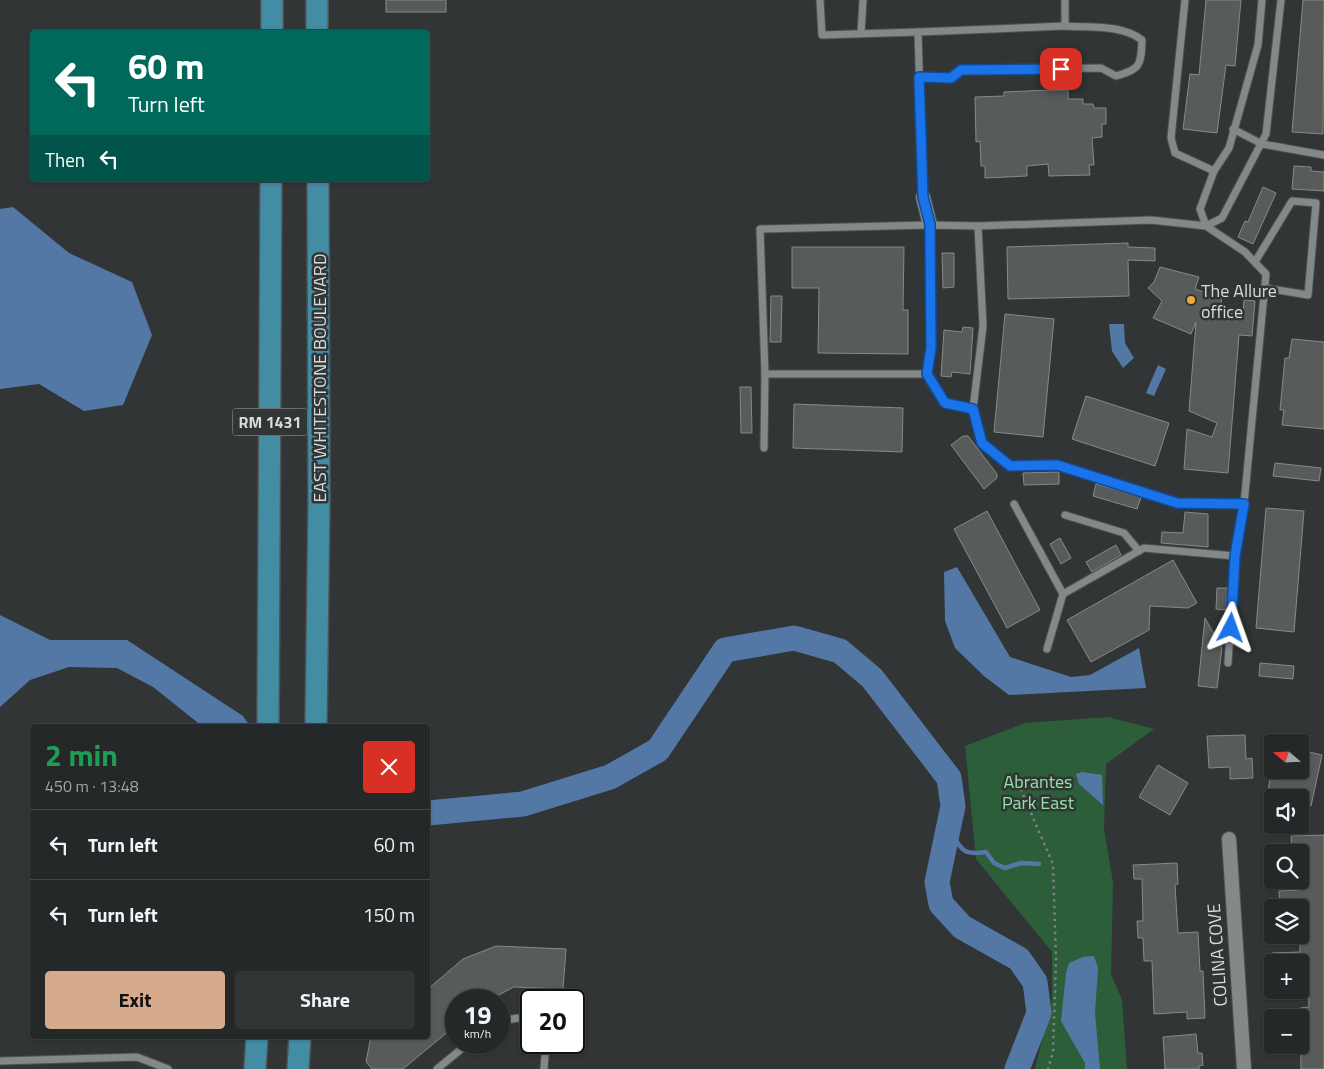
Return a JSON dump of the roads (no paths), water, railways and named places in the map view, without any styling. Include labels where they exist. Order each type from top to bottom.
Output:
[{"type":"main road","points":[[272,0],[272,30]]},
{"type":"main road","points":[[317,0],[317,30]]},
{"type":"main road","name":"RM 1431","points":[[268,724],[270,664],[271,182]]},
{"type":"main road","name":"EAST WHITESTONE BOULEVARD","points":[[316,724],[319,502],[318,182]]},
{"type":"main road","points":[[255,1069],[257,1039]]},
{"type":"main road","points":[[298,1069],[300,1039]]},
{"type":"street","points":[[923,197],[930,224]]},
{"type":"street","name":"COLINA COVE","points":[[1228,838],[1244,1069]]},
{"type":"lane","points":[[820,0],[822,35],[1065,26],[1120,29],[1133,32],[1142,40],[1141,61],[1133,71],[1116,76],[1100,68],[961,70],[951,78],[919,77]]},
{"type":"lane","points":[[861,34],[863,0]]},
{"type":"lane","points":[[1064,0],[1065,26]]},
{"type":"lane","points":[[1185,0],[1171,138],[1175,153],[1214,171]]},
{"type":"lane","points":[[1206,226],[1200,209],[1214,171],[1229,148],[1258,45],[1262,0]]},
{"type":"lane","points":[[1206,226],[1222,218],[1266,134],[1281,0]]},
{"type":"lane","points":[[918,32],[923,197]]},
{"type":"lane","points":[[1233,129],[1262,144],[1324,155]]},
{"type":"lane","points":[[1255,262],[1292,201],[1316,204],[1308,295],[1266,288]]},
{"type":"lane","points":[[764,448],[765,374],[760,229],[930,224],[978,226],[1143,219],[1206,226],[1245,252],[1266,274],[1244,504],[1235,556],[1228,663]]},
{"type":"lane","points":[[930,224],[931,348],[927,374],[945,403],[973,409]]},
{"type":"lane","points":[[978,226],[984,326],[973,409],[982,443],[1010,466],[1057,465],[1177,503],[1244,504]]},
{"type":"lane","points":[[765,374],[927,374]]},
{"type":"lane","points":[[1014,504],[1063,594]]},
{"type":"lane","points":[[1065,515],[1124,533],[1139,551]]},
{"type":"lane","points":[[1047,649],[1063,594],[1144,548],[1235,556]]},
{"type":"lane","points":[[440,1068],[456,1054]]},
{"type":"lane","points":[[544,1069],[545,1054]]},
{"type":"lane","points":[[0,1061],[79,1057],[137,1057],[168,1069]]},
{"type":"water","points":[[13,207],[69,253],[132,282],[152,335],[123,405],[84,411],[39,384],[0,389],[0,209]]},
{"type":"water","points":[[1109,324],[1124,324],[1125,343],[1134,358],[1123,368],[1112,351]]},
{"type":"water","points":[[1158,365],[1166,369],[1154,396],[1146,393]]},
{"type":"water","points":[[957,567],[1010,657],[1071,677],[1090,675],[1139,648],[1146,688],[1009,695],[984,676],[955,648],[945,621],[944,572]]},
{"type":"water","points":[[0,615],[50,640],[127,640],[243,716],[249,724],[199,724],[153,687],[117,668],[69,667],[30,680],[0,707]]},
{"type":"water","points":[[1082,772],[1102,775],[1103,805],[1079,784],[1076,774]]},
{"type":"water","points":[[430,806],[468,810],[451,817],[430,820]]},
{"type":"water","points":[[1094,956],[1098,968],[1095,1013],[1100,1069],[1085,1069],[1085,1063],[1061,1021],[1066,973],[1069,963],[1083,957]]},
{"type":"waterway","points":[[430,813],[523,804],[610,777],[658,750],[725,650],[794,638],[840,651],[872,678],[949,778],[953,806],[937,882],[941,904],[962,927],[1019,959],[1035,982],[1039,1013],[1017,1069]]},
{"type":"waterway","points":[[948,829],[963,849],[971,853],[986,852],[994,863],[1005,868],[1021,863],[1039,864]]},
{"type":"place","name":"The Allure office","points":[[1191,300]]},
{"type":"park label","name":"Abrantes Park East","points":[[1038,791]]}]
